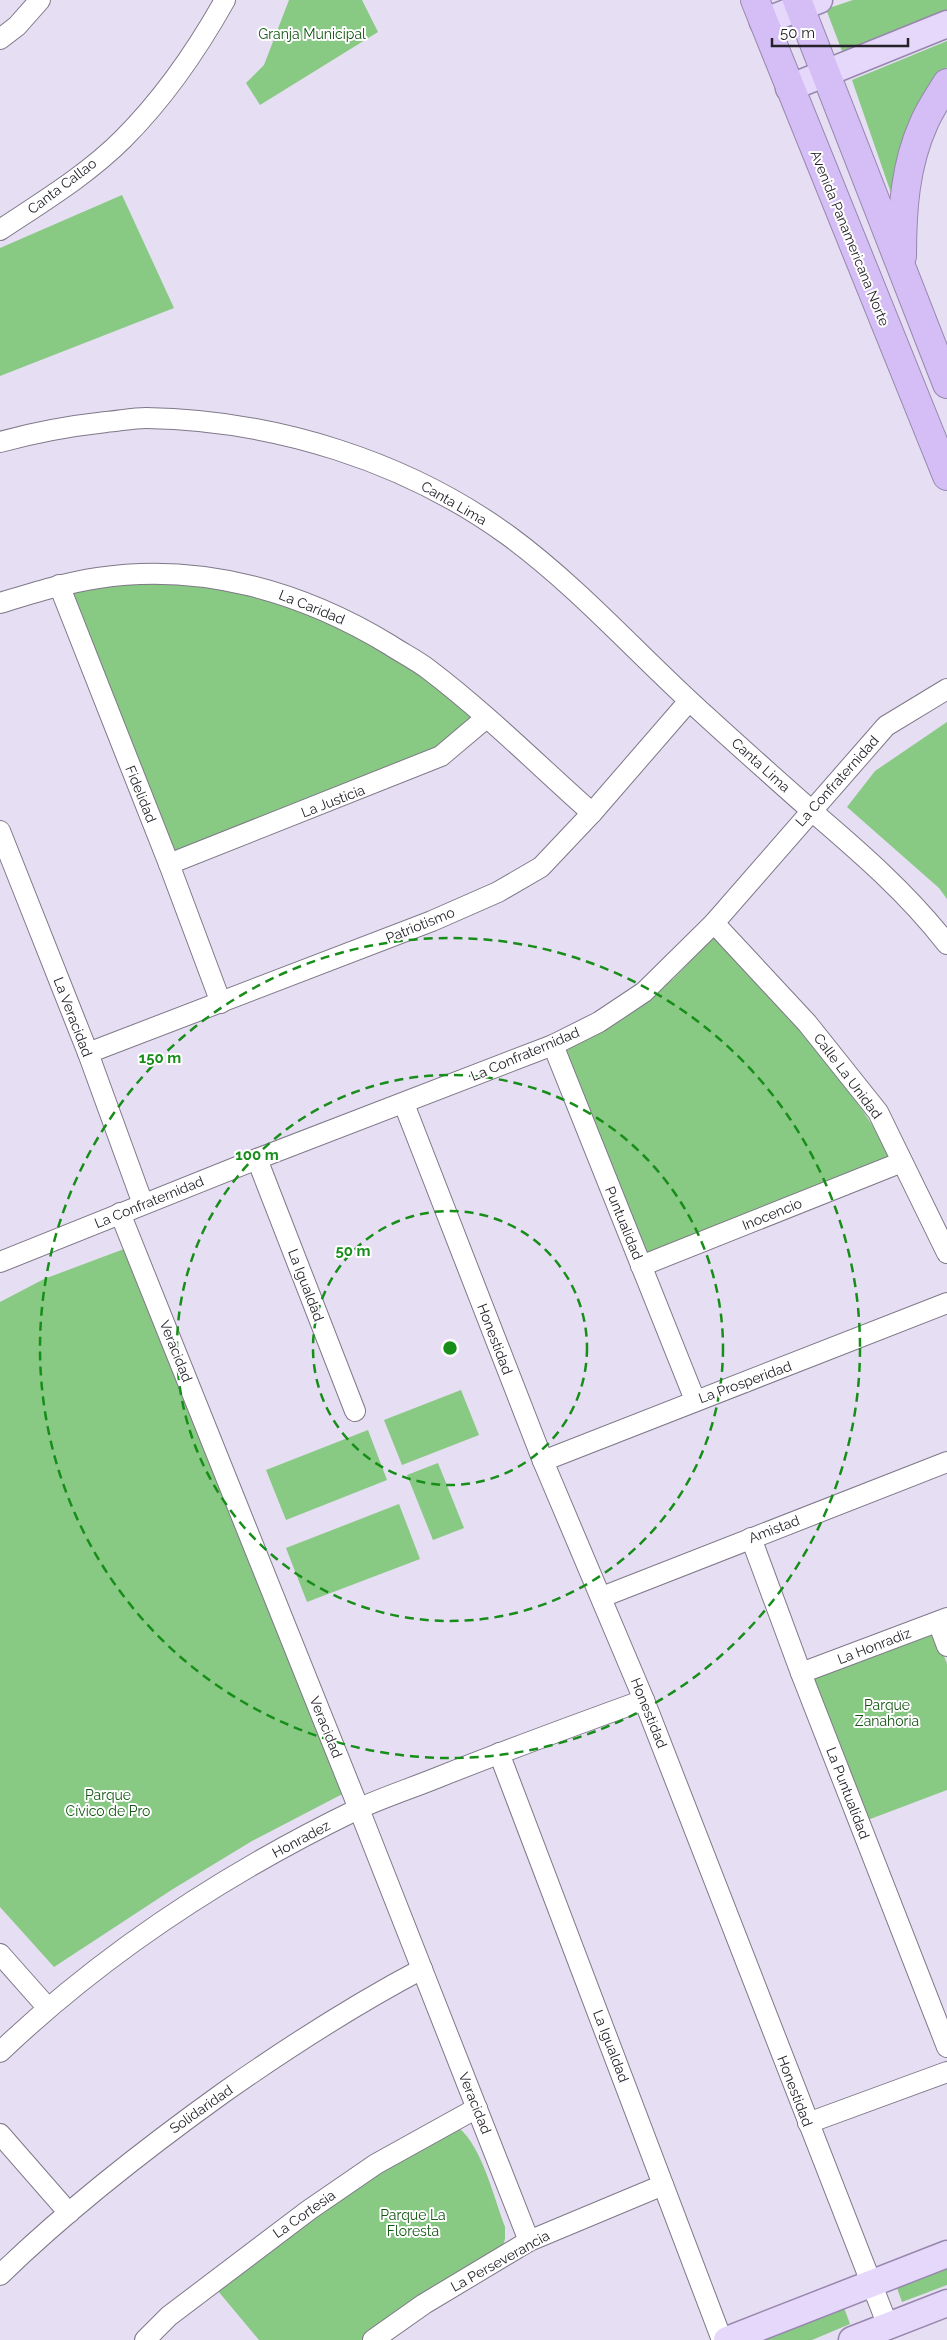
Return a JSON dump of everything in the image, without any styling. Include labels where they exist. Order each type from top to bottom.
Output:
[{"type":"highway","points":[[805,2],[826,74],[947,384]]},
{"type":"highway","name":"Avenida Panamericana Norte","points":[[759,11],[947,476]]},
{"type":"highway","points":[[902,272],[902,218],[908,169],[924,123],[947,83]]},
{"type":"main road","points":[[759,11],[805,2]]},
{"type":"main road","points":[[789,88],[947,24]]},
{"type":"main road","points":[[727,2340],[947,2254]]},
{"type":"main road","points":[[852,2340],[947,2303]]},
{"type":"street","points":[[0,39],[17,26],[40,0]]},
{"type":"street","name":"Canta Callao","points":[[0,230],[62,189],[123,139],[169,86],[199,44],[225,0]]},
{"type":"street","name":"Canta Lima","points":[[0,442],[47,429],[151,418],[239,425],[293,437],[370,461],[420,483],[468,509],[510,537],[556,574],[689,701],[866,858],[926,917],[947,944]]},
{"type":"street","name":"La Caridad","points":[[0,603],[58,585],[100,578],[147,574],[213,577],[268,589],[331,612],[427,668],[486,718],[592,814]]},
{"type":"street","name":"Fidelidad","points":[[58,585],[222,1003]]},
{"type":"street","name":"La Confraternidad","points":[[0,1262],[257,1158],[404,1104],[553,1045],[599,1022],[644,992],[714,923],[886,726],[947,689]]},
{"type":"street","name":"Patriotismo","points":[[88,1053],[222,1003],[498,892],[542,867],[592,814],[689,701]]},
{"type":"street","name":"La Justicia","points":[[169,864],[384,781],[441,756],[486,718]]},
{"type":"street","name":"La Veracidad","points":[[0,831],[88,1053],[143,1204]]},
{"type":"street","name":"Calle La Unidad","points":[[714,923],[807,1023],[878,1112],[947,1253]]},
{"type":"street","name":"Puntualidad","points":[[553,1045],[695,1400]]},
{"type":"street","name":"Honestidad","points":[[404,1104],[543,1461],[644,1700],[888,2326]]},
{"type":"street","name":"La Igualdad","points":[[257,1158],[355,1411]]},
{"type":"street","name":"Inocencio","points":[[641,1266],[902,1162]]},
{"type":"street","name":"Veracidad","points":[[120,1213],[359,1808],[529,2241]]},
{"type":"street","name":"La Prosperidad","points":[[543,1461],[947,1303]]},
{"type":"street","name":"Amistad","points":[[602,1597],[947,1462]]},
{"type":"street","name":"La Puntualidad","points":[[751,1538],[801,1673],[947,2047]]},
{"type":"street","points":[[942,1620],[947,1646]]},
{"type":"street","name":"La Honradiz","points":[[801,1673],[942,1620]]},
{"type":"street","name":"Honradez","points":[[0,2052],[47,2008],[147,1932],[255,1864],[359,1808],[499,1753],[644,1700]]},
{"type":"street","name":"La Igualdad","points":[[499,1753],[722,2340]]},
{"type":"street","points":[[0,1954],[47,2008]]},
{"type":"street","name":"Solidaridad","points":[[0,2275],[69,2212],[153,2143],[311,2032],[371,1996],[422,1970]]},
{"type":"street","points":[[808,2123],[947,2072]]},
{"type":"street","name":"La Cortesia","points":[[145,2340],[169,2316],[309,2210],[376,2164],[477,2108]]},
{"type":"street","points":[[0,2134],[69,2212]]},
{"type":"street","name":"La Perseverancia","points":[[373,2340],[432,2299],[529,2241],[663,2185]]},
{"type":"green space","name":"Granja Municipal","points":[[289,0],[362,0],[378,32],[260,105],[246,83],[264,65]]},
{"type":"green space","points":[[853,0],[947,0],[947,11],[842,51],[826,9]]},
{"type":"green space","points":[[947,41],[947,67],[935,82],[891,193],[852,80]]},
{"type":"green space","points":[[122,195],[174,308],[0,376],[0,248]]},
{"type":"green space","points":[[147,583],[209,586],[264,597],[319,615],[419,672],[472,718],[436,751],[174,853],[71,593],[98,585]]},
{"type":"green space","points":[[947,722],[947,899],[939,888],[847,807],[875,771]]},
{"type":"green space","points":[[715,936],[798,1025],[863,1111],[893,1157],[646,1253],[566,1050],[628,1013],[673,979]]},
{"type":"green space","name":"Parque Cívico de Pro","points":[[124,1249],[354,1788],[252,1841],[173,1889],[54,1967],[0,1907],[0,1302],[44,1279]]},
{"type":"green space","points":[[461,1390],[479,1435],[402,1465],[384,1420]]},
{"type":"green space","points":[[368,1430],[387,1480],[286,1520],[266,1470]]},
{"type":"green space","points":[[438,1463],[464,1528],[433,1540],[407,1475]]},
{"type":"green space","points":[[399,1504],[420,1559],[307,1602],[286,1548]]},
{"type":"green space","name":"Parque Zanahoria","points":[[934,1630],[947,1664],[947,1790],[865,1821],[810,1678]]},
{"type":"green space","name":"Parque La Floresta","points":[[459,2128],[474,2147],[492,2188],[505,2227],[505,2239],[502,2248],[361,2340],[259,2340],[213,2285],[300,2218]]},
{"type":"green space","points":[[947,2265],[947,2285],[902,2302],[896,2285]]},
{"type":"green space","points":[[843,2305],[850,2324],[812,2340],[755,2340]]}]
